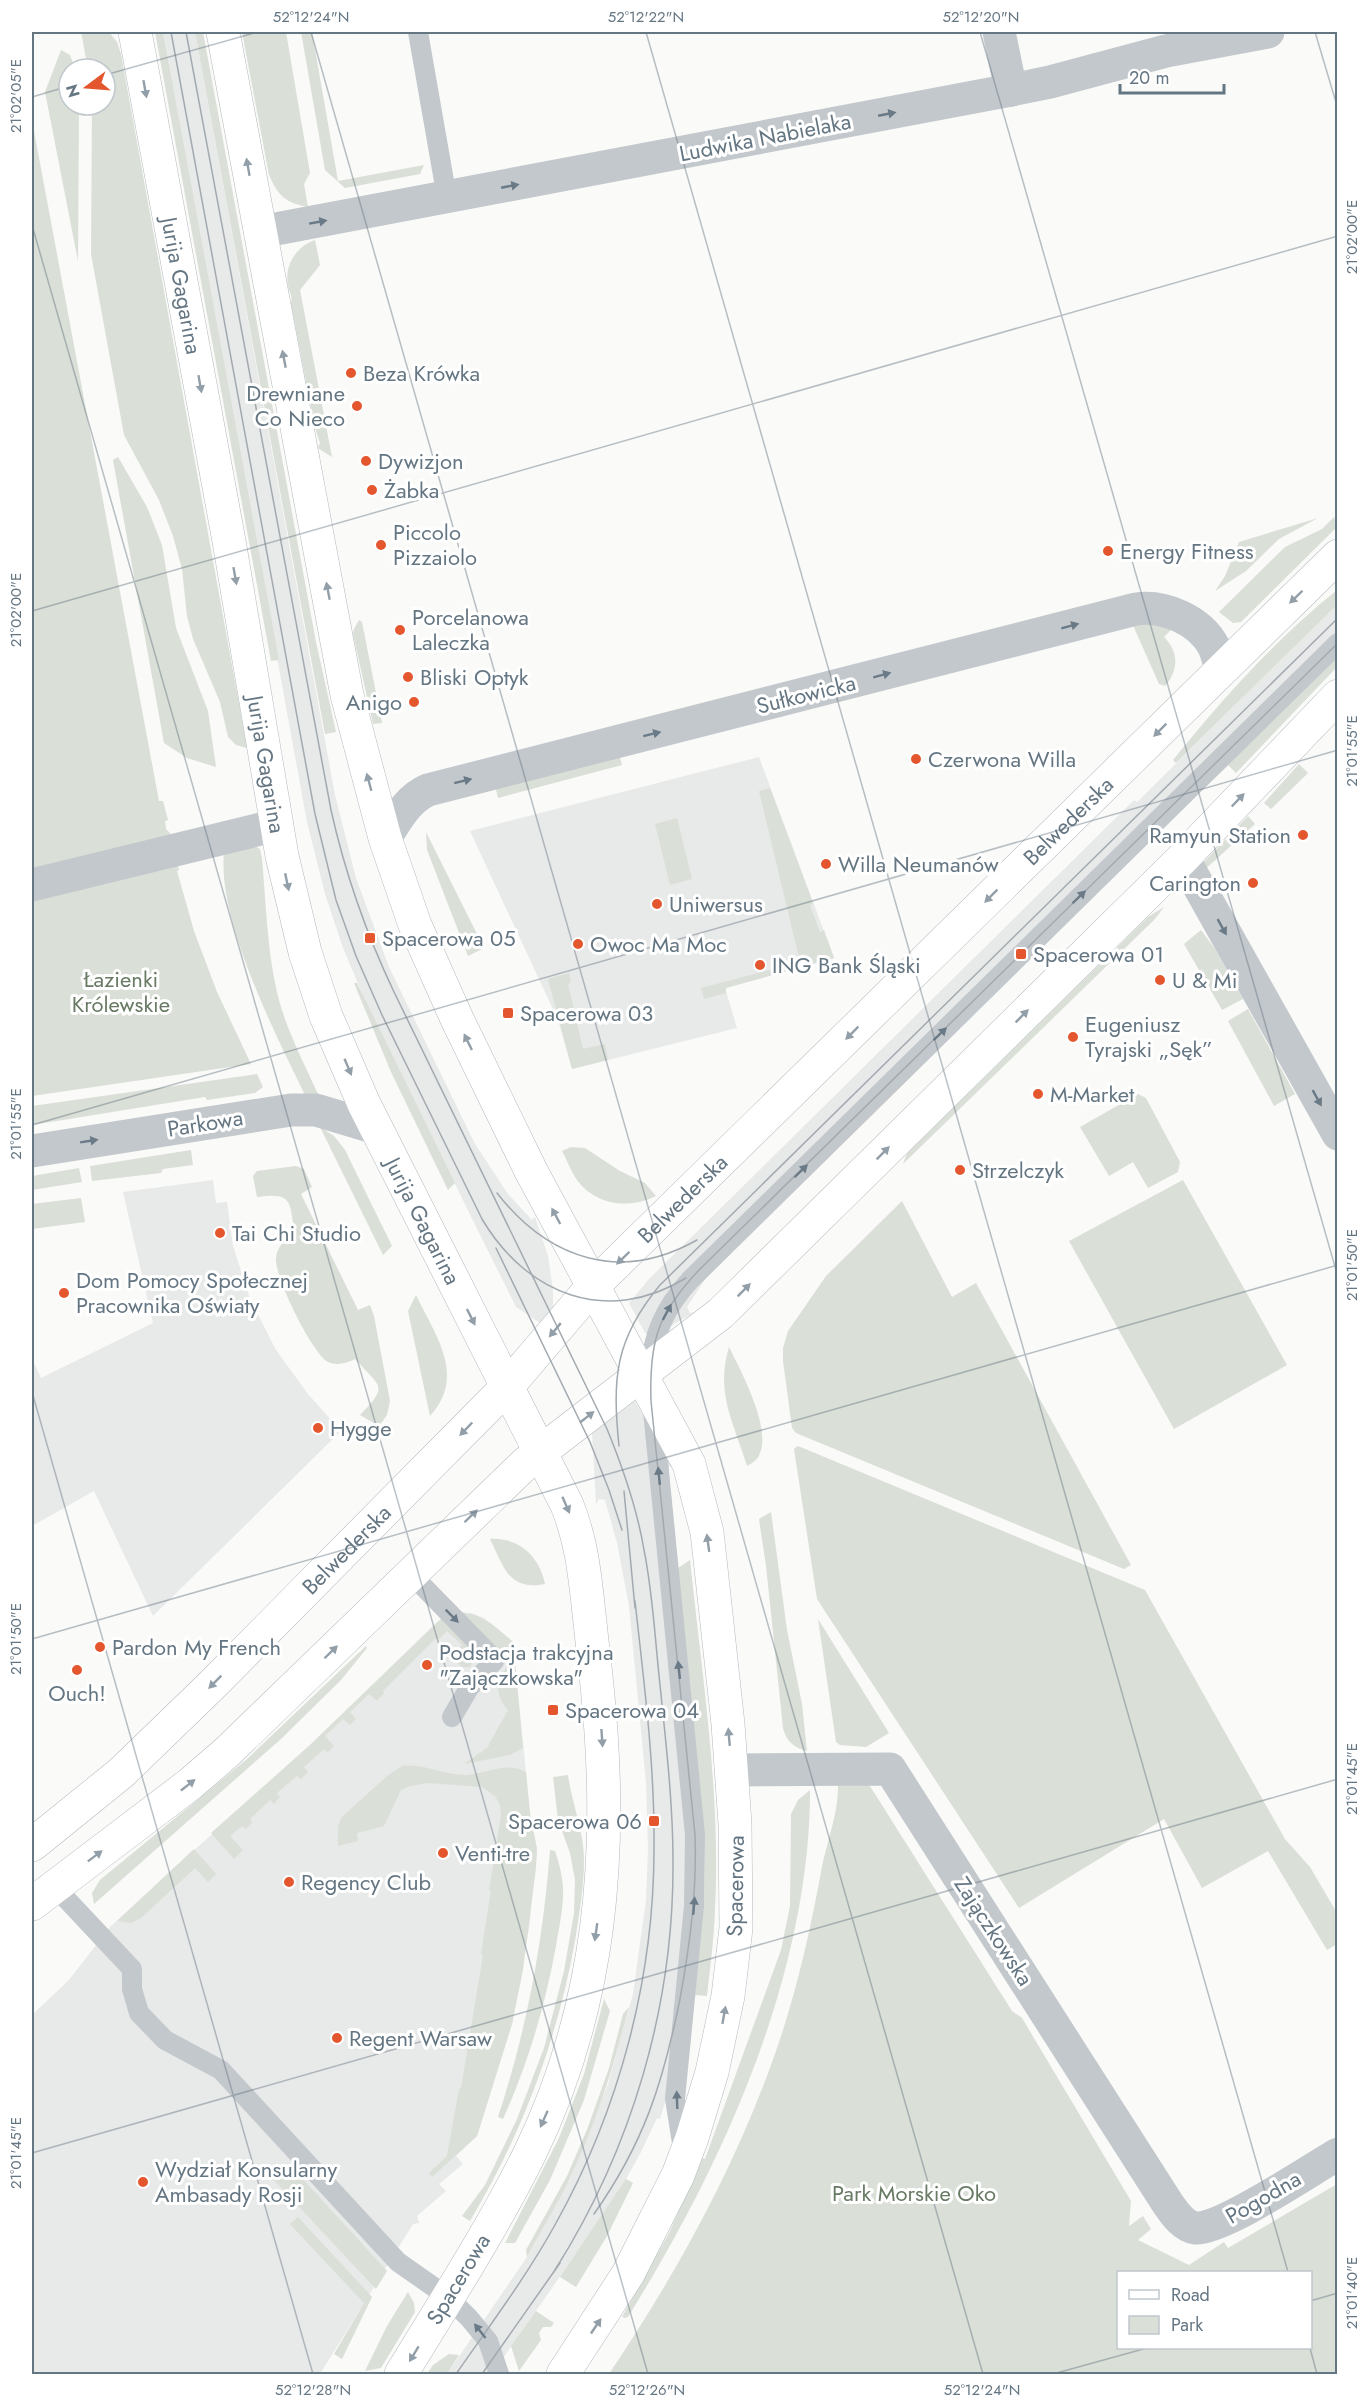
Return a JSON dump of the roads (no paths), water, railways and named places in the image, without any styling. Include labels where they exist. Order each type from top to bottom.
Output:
[{"type":"main road","name":"Jurija Gagarina","points":[[135,32],[229,541],[276,825],[294,912],[311,973],[330,1025],[376,1128],[540,1452]]},
{"type":"main road","points":[[223,32],[347,695],[385,838],[416,925],[457,1019],[531,1171],[593,1286],[648,1379]]},
{"type":"main road","name":"Belwederska","points":[[32,1845],[86,1803],[136,1759],[403,1494],[507,1387],[593,1286],[1338,556]]},
{"type":"main road","points":[[43,1895],[226,1754],[510,1478],[540,1452],[648,1379],[721,1313],[1183,858],[1338,696]]},
{"type":"main road","name":"Spacerowa","points":[[563,2374],[628,2274],[653,2229],[684,2158],[712,2072],[721,2032],[736,1928],[732,1770],[711,1566],[700,1502],[689,1464],[648,1379]]},
{"type":"main road","name":"Spacerowa","points":[[401,2374],[502,2206],[530,2153],[551,2104],[570,2049],[585,1994],[601,1896],[605,1818],[604,1760],[583,1556],[570,1512],[540,1452]]},
{"type":"street","points":[[999,32],[1011,90]]},
{"type":"street","name":"Ludwika Nabielaka","points":[[260,232],[1011,90],[1166,51],[1268,32]]},
{"type":"street","name":"Sułkowicka","points":[[385,838],[409,802],[415,796],[428,790],[1136,609],[1158,609],[1192,624],[1213,645],[1221,670]]},
{"type":"street","points":[[32,885],[276,825]]},
{"type":"street","points":[[1183,858],[1338,1134]]},
{"type":"street","name":"Parkowa","points":[[32,1151],[298,1109],[316,1110],[376,1128]]},
{"type":"street","name":"Zajączkowska","points":[[732,1770],[890,1768],[1168,2205],[1185,2224]]},
{"type":"street","name":"Pogodna","points":[[1185,2224],[1195,2228],[1219,2223],[1338,2154]]},
{"type":"lane","points":[[418,32],[447,198]]},
{"type":"lane","points":[[684,2158],[675,2099],[694,1906],[695,1835],[648,1379],[656,1337],[664,1315],[676,1296],[700,1269],[1338,643]]},
{"type":"lane","points":[[411,1574],[495,1660],[469,1688],[452,1717]]},
{"type":"lane","points":[[43,1895],[132,1969],[132,1989],[139,2013],[165,2040],[221,2070],[398,2262],[448,2297],[469,2318],[488,2341],[499,2374]]},
{"type":"tram line","points":[[171,32],[315,814],[336,900],[356,956],[382,1015],[482,1219],[500,1245],[522,1267],[545,1284],[571,1295],[599,1300],[627,1300],[656,1292],[686,1278]]},
{"type":"tram line","points":[[186,32],[331,810],[350,880],[374,948],[394,992],[607,1429],[633,1504],[647,1567],[672,1817],[671,1915],[666,1969],[643,2074],[626,2125],[606,2175],[555,2270]]},
{"type":"tram line","points":[[619,1446],[616,1400],[620,1360],[634,1323],[660,1285],[1338,618]]},
{"type":"tram line","points":[[594,2214],[639,2137],[659,2085],[680,1999],[694,1897],[695,1835],[651,1401],[652,1361],[659,1329],[666,1314],[674,1300],[700,1269],[1338,643]]},
{"type":"tram line","points":[[497,1193],[517,1216],[540,1235],[563,1249],[588,1258],[614,1262],[641,1260],[669,1253],[697,1240]]},
{"type":"tram line","points":[[496,1248],[590,1442],[622,1530]]},
{"type":"tram line","points":[[624,1491],[635,1608]]},
{"type":"tram line","points":[[456,2374],[545,2243],[578,2180],[615,2089],[640,1995],[648,1946],[652,1898],[654,1818],[651,1756],[635,1601]]},
{"type":"tram line","points":[[482,2374],[560,2263]]},
{"type":"place","name":"Beza Krówka","points":[[351,373]]},
{"type":"place","name":"Drewniane Co Nieco","points":[[357,406]]},
{"type":"place","name":"Dywizjon","points":[[366,461]]},
{"type":"place","name":"Żabka","points":[[372,490]]},
{"type":"place","name":"Piccolo Pizzaiolo","points":[[381,545]]},
{"type":"place","name":"Energy Fitness","points":[[1108,551]]},
{"type":"place","name":"Porcelanowa Laleczka","points":[[400,630]]},
{"type":"place","name":"Bliski Optyk","points":[[408,677]]},
{"type":"place","name":"Anigo","points":[[414,702]]},
{"type":"place","name":"Czerwona Willa","points":[[916,759]]},
{"type":"place","name":"Ramyun Station","points":[[1303,835]]},
{"type":"place","name":"Willa Neumanów","points":[[826,864]]},
{"type":"place","name":"Carington","points":[[1253,883]]},
{"type":"place","name":"Uniwersus","points":[[657,904]]},
{"type":"place","name":"Spacerowa 05","points":[[370,938]]},
{"type":"place","name":"Owoc Ma Moc","points":[[578,944]]},
{"type":"place","name":"Spacerowa 01","points":[[1021,954]]},
{"type":"place","name":"ING Bank Śląski","points":[[760,965]]},
{"type":"place","name":"U & Mi","points":[[1160,980]]},
{"type":"place","name":"Spacerowa 03","points":[[508,1013]]},
{"type":"place","name":"Eugeniusz Tyrajski „Sęk”","points":[[1073,1037]]},
{"type":"place","name":"M-Market","points":[[1038,1094]]},
{"type":"place","name":"Strzelczyk","points":[[960,1170]]},
{"type":"place","name":"Tai Chi Studio","points":[[220,1233]]},
{"type":"place","name":"Dom Pomocy Społecznej Pracownika Oświaty","points":[[64,1293]]},
{"type":"place","name":"Hygge","points":[[318,1428]]},
{"type":"place","name":"Pardon My French","points":[[100,1647]]},
{"type":"place","name":"Podstacja trakcyjna \"Zajączkowska\"","points":[[427,1665]]},
{"type":"place","name":"Ouch!","points":[[77,1670]]},
{"type":"place","name":"Spacerowa 04","points":[[553,1710]]},
{"type":"place","name":"Spacerowa 06","points":[[654,1821]]},
{"type":"place","name":"Venti-tre","points":[[443,1853]]},
{"type":"place","name":"Regency Club","points":[[289,1882]]},
{"type":"place","name":"Regent Warsaw","points":[[337,2038]]},
{"type":"place","name":"Wydział Konsularny Ambasady Rosji","points":[[143,2182]]},
{"type":"park label","name":"Łazienki Królewskie","points":[[121,992]]},
{"type":"park label","name":"Park Morskie Oko","points":[[914,2193]]}]
